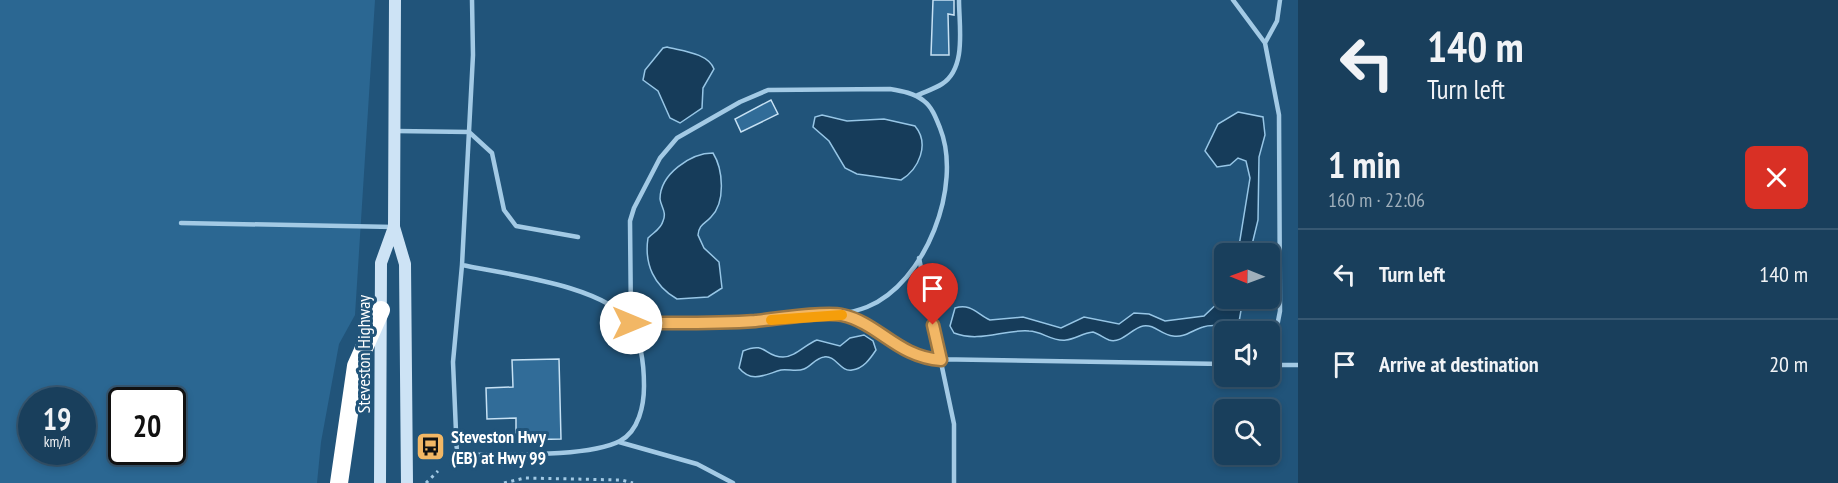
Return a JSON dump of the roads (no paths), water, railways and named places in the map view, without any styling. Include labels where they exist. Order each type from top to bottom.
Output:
[{"type":"highway","points":[[339,483],[356,366],[381,309]]},
{"type":"main road","name":"Steveston Highway","points":[[395,0],[394,227],[405,264],[407,483]]},
{"type":"main road","name":"Steveston Highway","points":[[380,483],[381,263],[394,227]]},
{"type":"lane","points":[[462,265],[580,290],[613,304],[631,323],[731,322],[841,314],[867,307],[888,295],[919,258],[943,203],[948,165],[946,143],[934,114],[925,101],[916,96],[890,89],[768,90],[740,102],[677,138],[660,158],[634,208],[630,221],[631,323],[638,342],[644,372],[644,398],[638,420],[630,434],[619,442],[572,452],[457,455],[453,362],[462,265],[469,132],[473,55],[472,0]]},
{"type":"lane","points":[[916,96],[942,84],[955,71],[959,54],[959,0]]},
{"type":"lane","points":[[1233,0],[1265,43],[1279,126],[1280,311],[1278,321]]},
{"type":"lane","points":[[1265,43],[1277,21],[1280,0]]},
{"type":"lane","points":[[396,130],[469,132],[492,153],[504,210],[516,226],[578,237]]},
{"type":"lane","points":[[181,224],[394,227]]},
{"type":"lane","points":[[919,258],[954,424],[954,483]]},
{"type":"lane","points":[[841,314],[860,322],[906,352],[926,359],[1214,364]]},
{"type":"lane","points":[[1280,364],[1298,364]]},
{"type":"lane","points":[[619,442],[697,464],[732,483]]},
{"type":"place","name":"Steveston Hwy (EB) at Hwy 99","points":[[430,446]]}]
